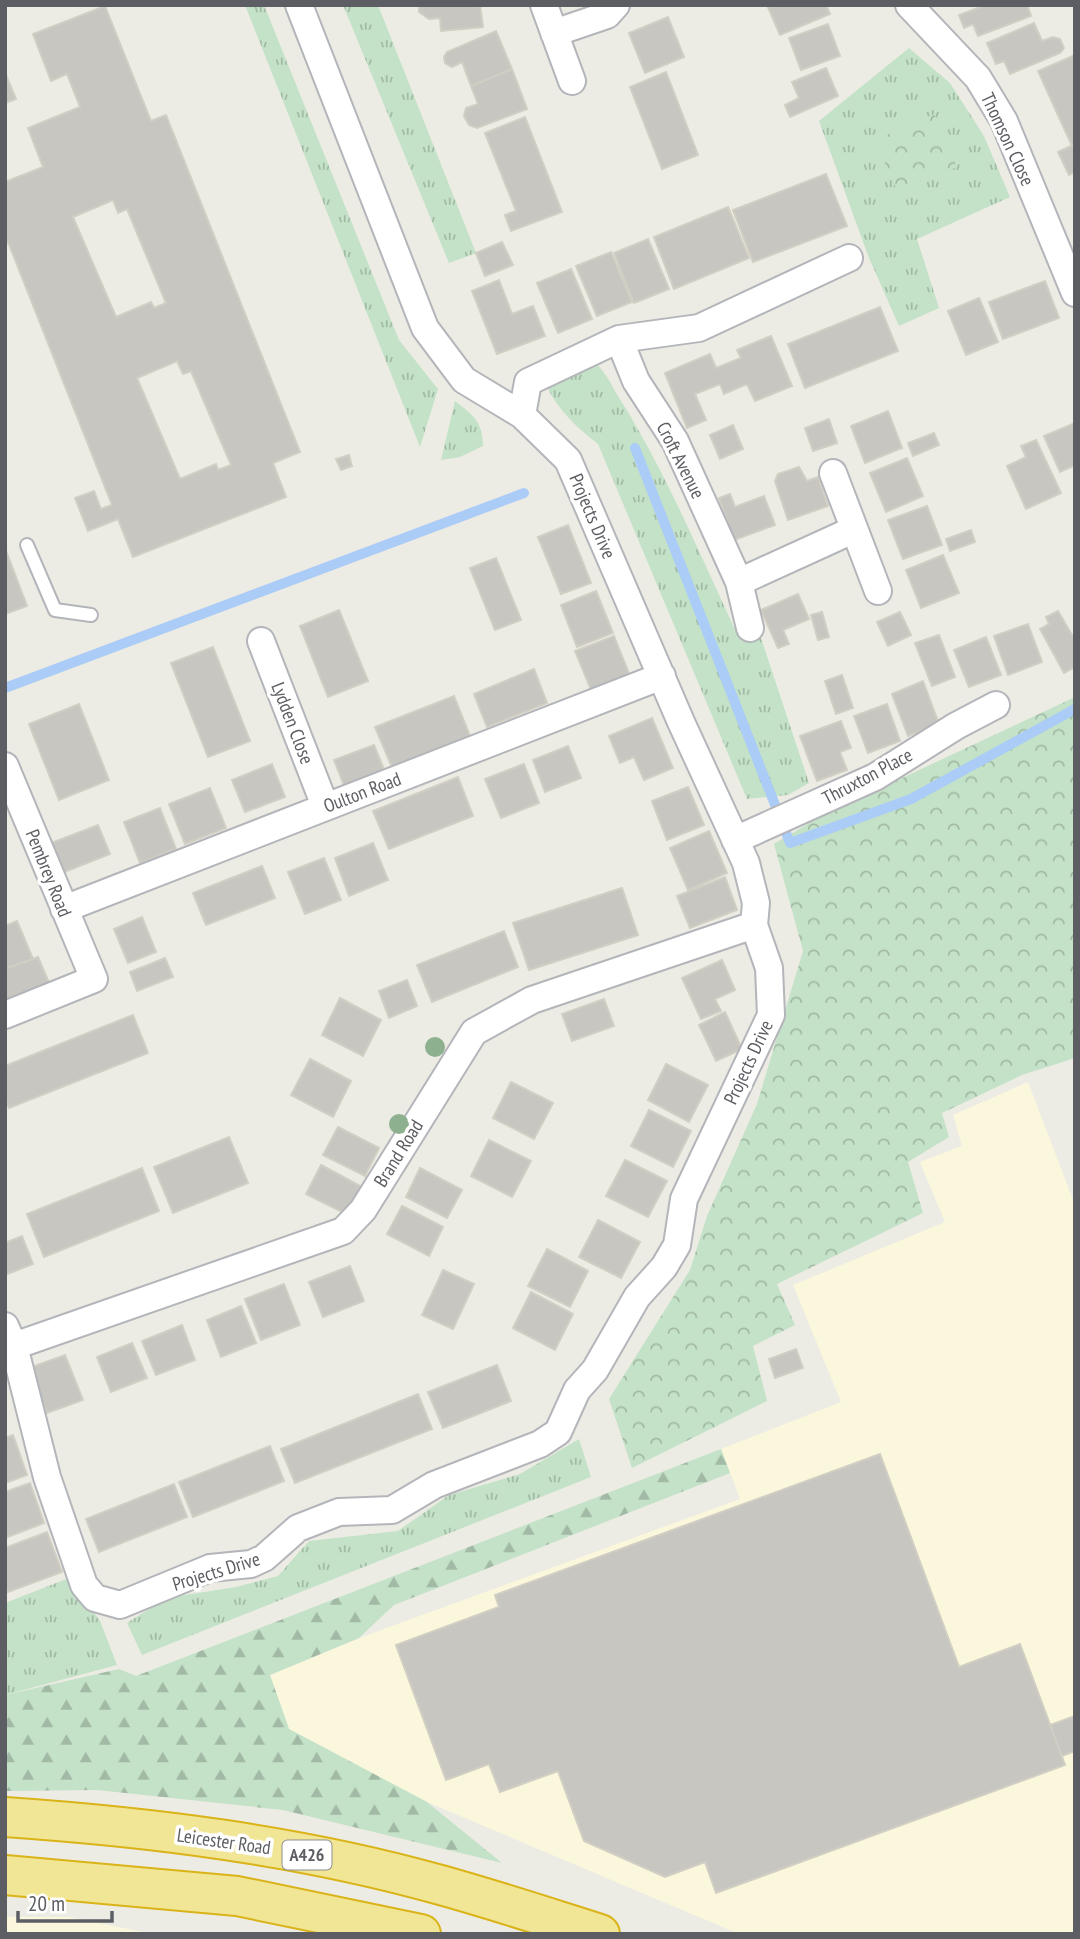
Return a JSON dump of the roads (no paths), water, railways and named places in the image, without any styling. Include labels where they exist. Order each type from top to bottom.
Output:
[{"type":"highway","name":"Leicester Road","points":[[5,1817],[95,1823],[281,1849],[436,1883],[600,1934]]},
{"type":"highway","points":[[5,1875],[237,1896],[421,1934]]},
{"type":"street","name":"Projects Drive","points":[[10,1336],[16,1403],[47,1477],[84,1586],[95,1598],[120,1605],[210,1568],[251,1564],[264,1558],[298,1528],[339,1512],[392,1510],[434,1485],[540,1444],[558,1432],[577,1390],[595,1370],[637,1297],[664,1267],[677,1245],[684,1199],[771,1015],[769,968],[754,925],[756,903],[743,837],[662,676],[568,460],[523,415],[464,380],[425,328],[299,5]]},
{"type":"street","points":[[544,5],[572,81]]},
{"type":"street","points":[[554,33],[607,15],[616,5]]},
{"type":"street","name":"Thomson Close","points":[[909,5],[978,78],[1004,121],[1075,293]]},
{"type":"street","points":[[523,415],[528,382],[619,339],[699,328],[849,258]]},
{"type":"street","name":"Croft Avenue","points":[[619,339],[636,381],[675,441],[739,582],[750,628]]},
{"type":"street","points":[[833,473],[878,591]]},
{"type":"street","points":[[739,582],[853,530]]},
{"type":"street","name":"Lydden Close","points":[[261,641],[325,806]]},
{"type":"street","name":"Oulton Road","points":[[64,909],[662,676]]},
{"type":"street","name":"Thruxton Place","points":[[743,837],[875,776],[956,726],[996,705]]},
{"type":"street","name":"Pembrey Road","points":[[5,766],[94,979],[5,1015]]},
{"type":"street","name":"Brand Road","points":[[10,1336],[343,1231],[363,1210],[474,1032],[532,1000],[754,925]]},
{"type":"lane","points":[[27,545],[55,610],[91,615]]},
{"type":"waterway","points":[[635,448],[790,843],[911,799],[1075,709]]},
{"type":"waterway","points":[[5,688],[524,493]]}]
